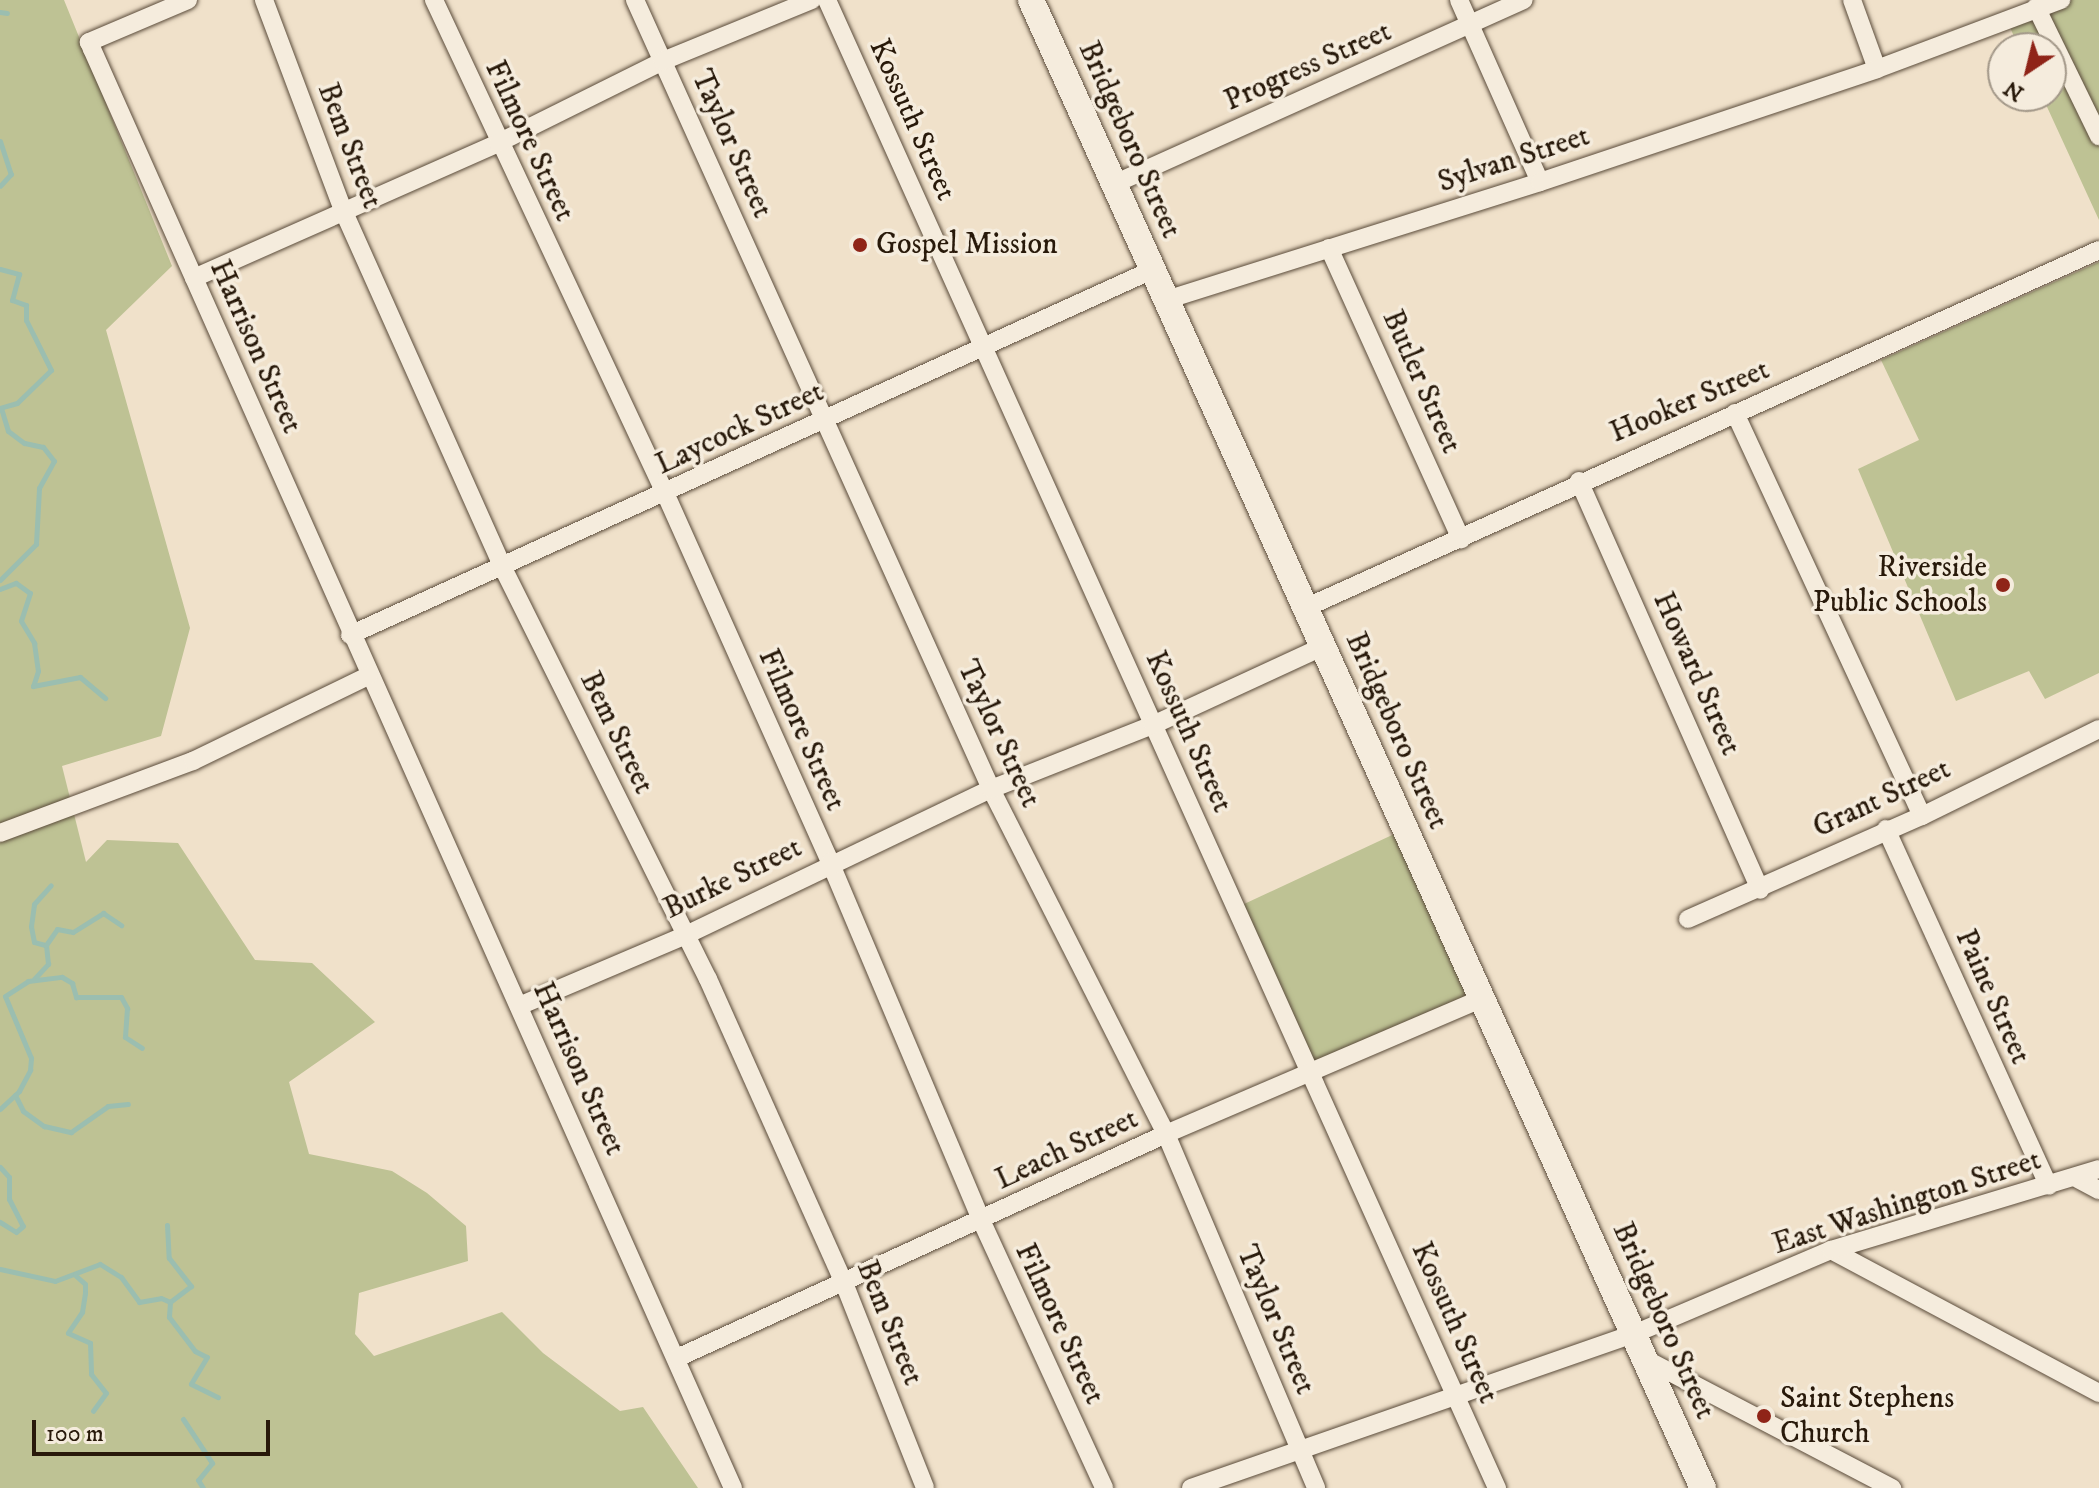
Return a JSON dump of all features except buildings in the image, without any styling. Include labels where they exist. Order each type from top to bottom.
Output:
[{"type":"main road","name":"Bridgeboro Street","points":[[1031,0],[1703,1488]]},
{"type":"street","name":"Harrison Street","points":[[188,0],[89,42],[368,676],[519,1006],[733,1488]]},
{"type":"street","name":"Bem Street","points":[[264,0],[343,210],[503,568],[684,936],[844,1283],[925,1488]]},
{"type":"street","name":"Filmore Street","points":[[434,0],[498,143],[666,495],[830,862],[981,1220],[1104,1488]]},
{"type":"street","name":"Taylor Street","points":[[635,0],[991,789],[1166,1134],[1316,1488]]},
{"type":"street","points":[[194,278],[498,143],[663,61],[812,0]]},
{"type":"street","name":"Kossuth Street","points":[[827,0],[1497,1488]]},
{"type":"street","points":[[1459,0],[1540,182]]},
{"type":"street","name":"Progress Street","points":[[1114,184],[1524,0]]},
{"type":"street","points":[[1852,0],[1877,69]]},
{"type":"street","name":"Sylvan Street","points":[[1166,300],[1540,182],[1877,69],[2061,0]]},
{"type":"street","points":[[2036,7],[2099,136]]},
{"type":"street","name":"Butler Street","points":[[1329,248],[1461,539]]},
{"type":"street","name":"Hooker Street","points":[[1305,608],[1461,539],[1579,481],[2099,250]]},
{"type":"street","name":"Laycock Street","points":[[350,635],[825,422],[982,343],[1152,270]]},
{"type":"street","points":[[1735,413],[1922,816]]},
{"type":"street","name":"Howard Street","points":[[1579,481],[1760,890]]},
{"type":"street","name":"Burke Street","points":[[519,1006],[684,936],[830,862],[991,789],[1153,725],[1322,647]]},
{"type":"street","points":[[0,833],[193,761],[368,676]]},
{"type":"street","name":"Grant Street","points":[[1688,919],[1760,890],[1886,829],[1922,816],[2099,729]]},
{"type":"street","name":"Paine Street","points":[[1886,829],[2049,1186]]},
{"type":"street","name":"Leach Street","points":[[677,1358],[1166,1134],[1483,998]]},
{"type":"street","name":"East Washington Street","points":[[1191,1488],[1457,1399],[1634,1334],[1831,1250],[2078,1179],[2099,1169]]},
{"type":"street","points":[[2078,1179],[2099,1190]]},
{"type":"street","points":[[1831,1250],[2099,1393]]},
{"type":"street","points":[[1645,1359],[1892,1488]]},
{"type":"green space","points":[[0,0],[64,0],[172,266],[106,330],[190,628],[161,736],[62,766],[86,862],[107,840],[178,843],[255,960],[312,963],[375,1022],[289,1082],[309,1154],[392,1171],[427,1193],[466,1226],[468,1261],[359,1293],[355,1334],[374,1356],[502,1312],[543,1353],[620,1411],[643,1407],[698,1488],[0,1488]]},
{"type":"green space","points":[[2065,0],[2099,0],[2099,220],[2049,112],[2067,112],[2067,32],[2012,32],[2009,25],[2067,7]]},
{"type":"green space","name":"Riverside Public Schools","points":[[2099,262],[2099,673],[2045,699],[2029,671],[1956,701],[1858,469],[1919,440],[1881,360]]},
{"type":"green space","points":[[1405,829],[1484,998],[1314,1077],[1236,908]]},
{"type":"waterway","points":[[0,12],[7,13]]},
{"type":"waterway","points":[[0,141],[11,174],[0,186]]},
{"type":"waterway","points":[[0,269],[19,274],[12,300],[26,305],[26,320],[51,370],[17,403],[0,408]]},
{"type":"waterway","points":[[0,580],[36,544],[39,488],[54,461],[43,447],[24,443],[8,431],[1,408]]},
{"type":"waterway","points":[[0,589],[16,583],[30,593],[21,621],[34,643],[38,671],[33,686],[80,677],[105,698]]},
{"type":"waterway","points":[[45,945],[34,942],[31,926],[34,904],[51,885]]},
{"type":"waterway","points":[[34,979],[48,964],[46,945],[57,929],[73,932],[103,913],[121,925]]},
{"type":"waterway","points":[[0,1109],[19,1091],[30,1070],[31,1058],[5,996],[28,981],[62,977],[72,983],[76,997],[121,997],[127,1008],[125,1037],[142,1048]]},
{"type":"waterway","points":[[15,1095],[23,1111],[44,1126],[71,1132],[108,1106],[128,1104]]},
{"type":"waterway","points":[[0,1167],[9,1177],[9,1199],[23,1226],[16,1232],[0,1222]]},
{"type":"waterway","points":[[167,1225],[169,1258],[191,1286],[170,1302],[169,1317],[195,1351],[207,1357],[191,1384],[218,1397]]},
{"type":"waterway","points":[[0,1269],[55,1281],[100,1264],[121,1277],[139,1302],[161,1298],[170,1302]]},
{"type":"waterway","points":[[75,1275],[85,1284],[85,1293],[82,1312],[68,1333],[90,1343],[91,1374],[106,1393],[93,1411]]},
{"type":"waterway","points":[[183,1419],[212,1463],[198,1480],[203,1488]]},
{"type":"place","name":"Gospel Mission","points":[[860,245]]},
{"type":"place","name":"Riverside Public Schools","points":[[2003,585]]},
{"type":"place","name":"Saint Stephens Church","points":[[1764,1416]]}]
